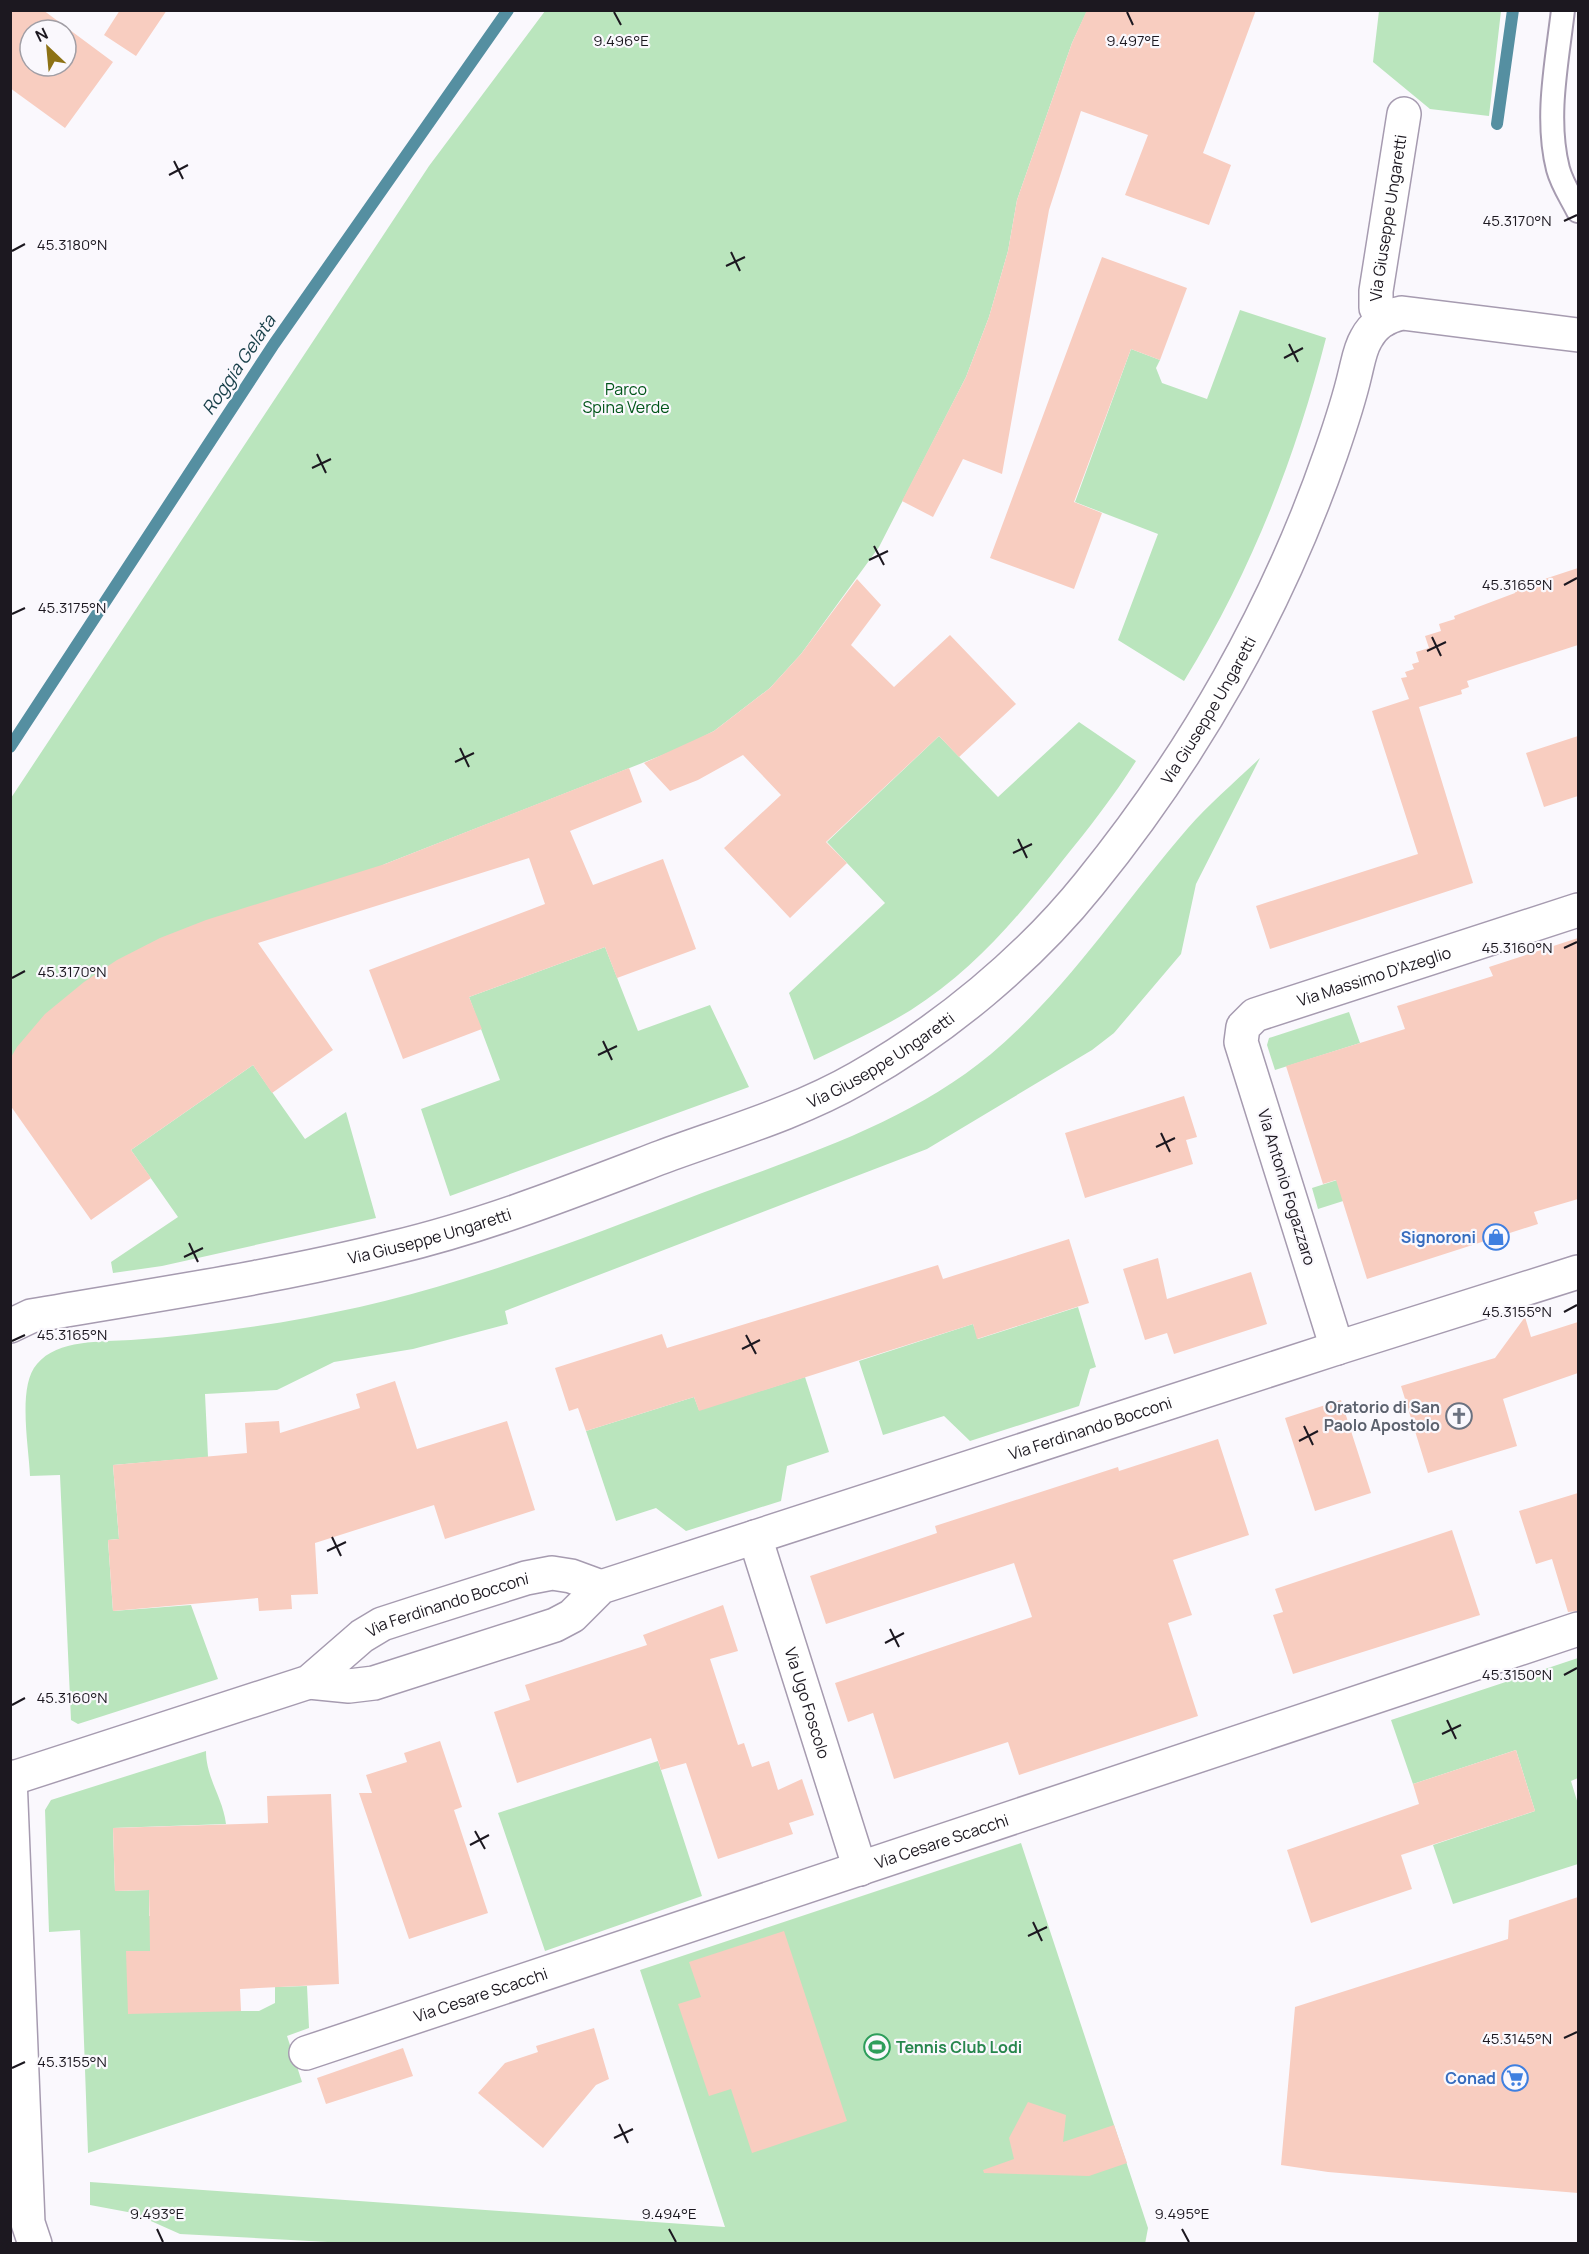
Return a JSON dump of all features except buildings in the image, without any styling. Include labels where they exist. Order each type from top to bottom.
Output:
[{"type":"street","name":"Via Giuseppe Ungaretti","points":[[1383,320],[1376,308],[1376,291],[1404,114]]},
{"type":"street","name":"Via Giuseppe Ungaretti","points":[[10,1326],[31,1316],[261,1277],[377,1252],[500,1218],[782,1113],[856,1080],[939,1026],[1034,944],[1085,889],[1147,811],[1208,716],[1288,559],[1331,454],[1365,340],[1383,320],[1402,313],[1578,335]]},
{"type":"street","name":"Via Massimo D’Azeglio","points":[[1243,1027],[1255,1015],[1578,910]]},
{"type":"street","name":"Via Antonio Fogazzaro","points":[[1243,1027],[1241,1042],[1337,1348]]},
{"type":"street","name":"Via Ferdinando Bocconi","points":[[309,1682],[349,1686],[374,1683],[544,1629],[572,1616],[602,1587],[1578,1272]]},
{"type":"street","name":"Via Ugo Foscolo","points":[[754,1537],[860,1869]]},
{"type":"street","name":"Via Ferdinando Bocconi","points":[[11,1778],[309,1682],[362,1636],[382,1624],[419,1612],[526,1578],[552,1574],[571,1576],[602,1587]]},
{"type":"street","name":"Via Cesare Scacchi","points":[[306,2054],[1578,1629]]},
{"type":"street","points":[[11,1778],[27,2217],[35,2243]]},
{"type":"lane","points":[[1563,10],[1553,102],[1553,145],[1558,171],[1578,211]]},
{"type":"green space","name":"Parco Spina Verde","points":[[545,11],[1087,11],[1072,43],[1017,200],[1008,251],[989,317],[966,377],[879,547],[801,654],[770,688],[714,731],[683,747],[385,864],[11,1059],[11,798],[429,166]]},
{"type":"green space","points":[[1379,11],[1501,11],[1489,116],[1430,109],[1373,62]]},
{"type":"green space","points":[[1240,310],[1326,338],[1300,428],[1268,515],[1230,599],[1184,681],[1118,640],[1158,534],[1075,502],[1131,349],[1160,360],[1156,368],[1162,383],[1207,399]]},
{"type":"green space","points":[[1079,722],[1136,761],[1082,836],[1012,922],[955,978],[899,1017],[814,1060],[789,993],[885,903],[827,842],[939,736],[998,797]]},
{"type":"green space","points":[[1260,758],[1196,884],[1181,954],[1114,1033],[1092,1050],[927,1149],[505,1311],[508,1324],[413,1349],[334,1362],[277,1390],[205,1394],[208,1457],[113,1465],[119,1539],[108,1540],[113,1611],[191,1605],[218,1679],[78,1724],[71,1720],[60,1475],[30,1476],[27,1434],[27,1387],[37,1364],[46,1356],[56,1350],[81,1343],[215,1332],[257,1326],[340,1311],[423,1291],[583,1238],[816,1151],[889,1119],[959,1078],[1019,1029],[1070,974],[1188,828]]},
{"type":"green space","points":[[605,947],[638,1031],[710,1005],[749,1087],[450,1196],[421,1109],[500,1080],[469,997]]},
{"type":"green space","points":[[1349,1012],[1360,1043],[1275,1070],[1267,1045],[1269,1038]]},
{"type":"green space","points":[[253,1065],[305,1139],[346,1112],[376,1218],[162,1266],[113,1273],[111,1262],[178,1217],[131,1150]]},
{"type":"green space","points":[[1397,1161],[1450,1167],[1318,1209],[1312,1188]]},
{"type":"green space","points":[[1078,1307],[1096,1367],[1090,1369],[1079,1406],[970,1441],[944,1416],[883,1435],[859,1361],[973,1324],[978,1339]]},
{"type":"green space","points":[[805,1377],[829,1452],[787,1466],[781,1501],[686,1531],[656,1508],[616,1521],[586,1431],[694,1397],[699,1410]]},
{"type":"green space","points":[[1578,1658],[1578,1778],[1571,1781],[1578,1804],[1578,1864],[1453,1904],[1433,1845],[1535,1811],[1516,1750],[1413,1784],[1391,1720]]},
{"type":"green space","points":[[206,1751],[209,1770],[222,1805],[226,1824],[113,1828],[115,1891],[149,1890],[149,1916],[158,1916],[159,1951],[127,1951],[241,2011],[259,2011],[275,2003],[275,1987],[307,1986],[309,2028],[287,2036],[302,2082],[88,2153],[80,1930],[49,1932],[45,1810],[51,1800]]},
{"type":"green space","points":[[658,1761],[702,1896],[545,1951],[498,1813]]},
{"type":"green space","name":"Tennis Club Lodi","points":[[1021,1843],[1148,2228],[1145,2244],[346,2243],[180,2234],[133,2213],[90,2205],[90,2182],[725,2227],[640,1970]]},
{"type":"waterway","name":"Roggia Gelata","points":[[10,747],[274,344],[508,10]]},
{"type":"waterway","points":[[1497,124],[1513,10]]},
{"type":"place","name":"Signoroni","points":[[1496,1237]]},
{"type":"place","name":"Oratorio di San Paolo Apostolo","points":[[1459,1416]]},
{"type":"place","name":"Tennis Club Lodi","points":[[877,2047]]},
{"type":"place","name":"Conad","points":[[1515,2078]]}]
